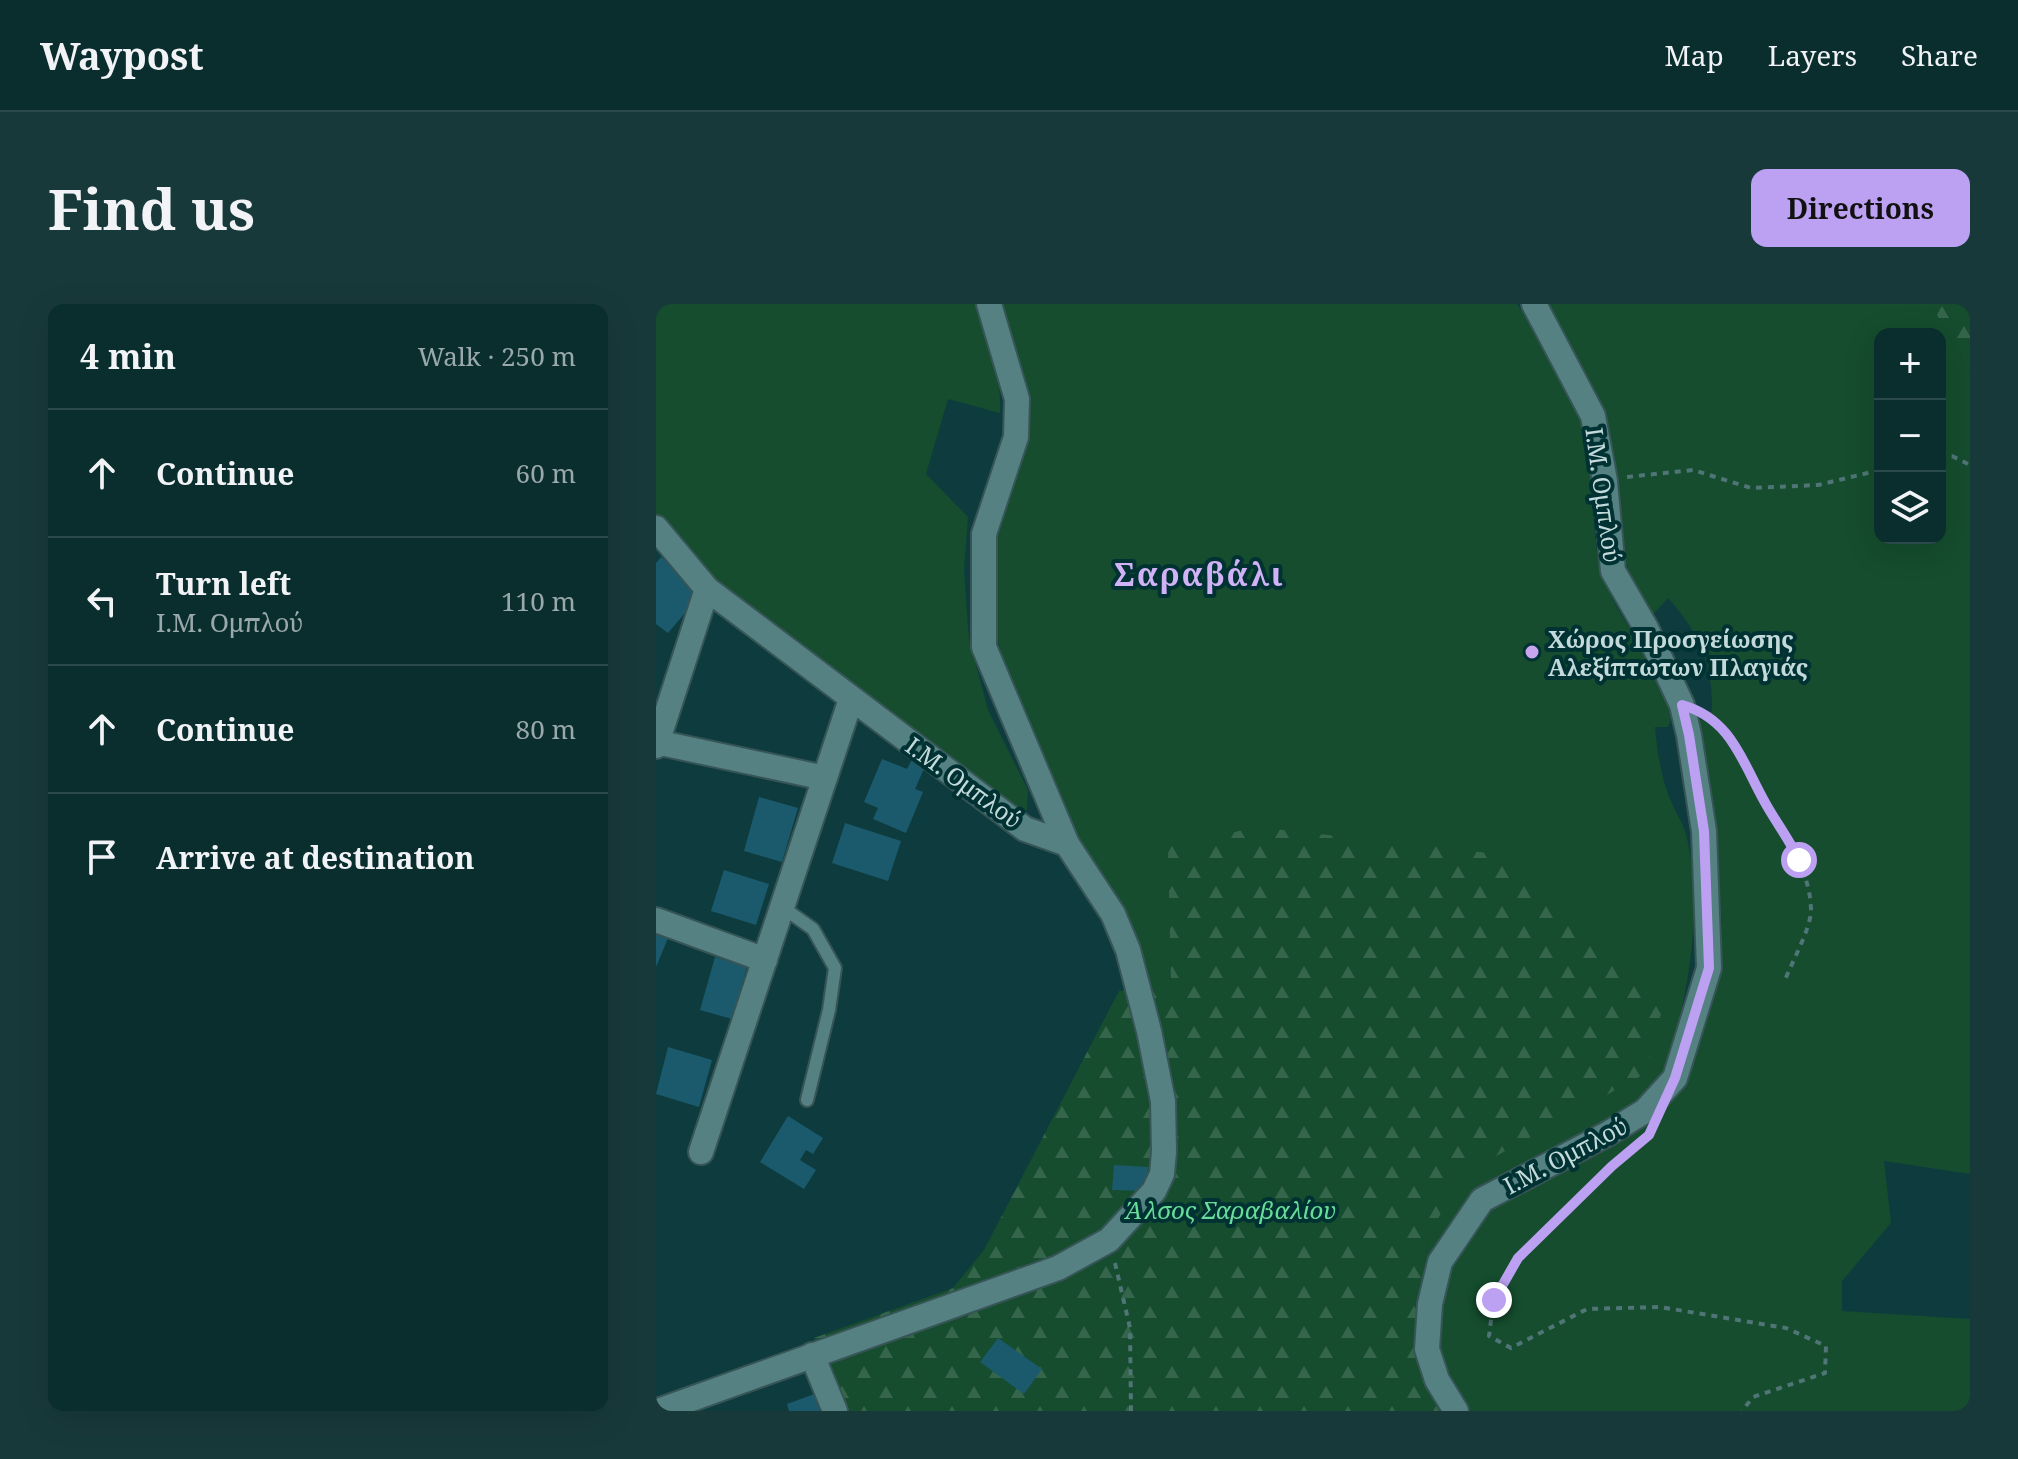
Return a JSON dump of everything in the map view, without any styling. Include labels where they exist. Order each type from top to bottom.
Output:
[{"type":"street","name":"Ι.Μ. Ομπλού","points":[[989,304],[1017,399],[1016,437],[984,534],[984,647],[1067,844]]},
{"type":"street","name":"Ι.Μ. Ομπλού","points":[[1456,1411],[1437,1380],[1427,1349],[1430,1304],[1440,1262],[1482,1200],[1645,1111],[1675,1078],[1709,968],[1704,831],[1682,705],[1646,628],[1613,571],[1605,481],[1593,416],[1534,304]]},
{"type":"street","name":"Ι.Μ. Ομπλού","points":[[656,528],[707,589],[1025,829],[1067,844]]},
{"type":"street","points":[[707,589],[656,744],[825,778]]},
{"type":"street","points":[[701,1152],[851,699]]},
{"type":"street","points":[[658,1411],[1058,1268],[1109,1240],[1154,1191],[1162,1174],[1163,1101],[1149,1031],[1128,950],[1113,914],[1067,844]]},
{"type":"street","points":[[656,920],[765,960]]},
{"type":"street","points":[[812,1355],[835,1411]]},
{"type":"lane","points":[[782,907],[813,929],[835,968],[829,1010],[807,1100]]},
{"type":"path","points":[[1946,457],[1952,456],[1970,465]]},
{"type":"path","points":[[1605,481],[1693,470],[1751,488],[1764,488],[1818,485],[1874,471]]},
{"type":"path","points":[[1682,705],[1700,710],[1722,727],[1745,761],[1799,860],[1810,897],[1811,915],[1785,980]]},
{"type":"path","points":[[1637,1145],[1518,1258],[1494,1300],[1489,1336],[1511,1348],[1587,1309],[1660,1307],[1786,1328],[1826,1346],[1825,1373],[1753,1397],[1742,1411]]},
{"type":"path","points":[[1109,1240],[1130,1328],[1131,1411]]},
{"type":"green space","points":[[656,304],[978,304],[999,386],[1000,413],[948,399],[926,474],[968,517],[964,570],[969,639],[988,710],[1028,790],[1027,810],[1016,811],[711,581],[656,517]]},
{"type":"green space","points":[[999,304],[1517,304],[1554,362],[1574,404],[1591,470],[1601,572],[1613,600],[1660,679],[1671,710],[1668,727],[1655,727],[1657,745],[1667,791],[1687,838],[1694,898],[1691,957],[1665,1074],[1720,970],[1722,922],[1713,823],[1698,736],[1700,720],[1712,711],[1710,678],[1696,637],[1679,611],[1668,598],[1650,618],[1638,592],[1620,538],[1615,504],[1616,471],[1605,423],[1580,361],[1546,304],[1931,304],[1944,328],[1874,328],[1874,544],[1946,544],[1946,331],[1970,374],[1970,1174],[1884,1161],[1891,1223],[1842,1281],[1842,1311],[1970,1319],[1970,1411],[1445,1411],[1415,1359],[1428,1237],[1461,1175],[1645,1073],[1169,847],[1171,987],[1151,987],[1139,954],[1068,820],[1007,680],[994,622],[996,577],[993,550],[1012,493],[1030,420]]},
{"type":"green space","points":[[1931,304],[1970,304],[1970,374],[1946,328]]},
{"type":"green space","name":"Άλσος Σαραβαλίου","points":[[1257,827],[1488,853],[1666,994],[1646,1073],[1462,1175],[1428,1237],[1415,1359],[1445,1411],[842,1411],[814,1338],[953,1288],[984,1250],[1119,991],[1171,987],[1168,847]]},
{"type":"building","points":[[661,557],[703,592],[668,633],[656,624],[656,563]]},
{"type":"building","points":[[882,759],[907,769],[912,759],[926,764],[915,789],[923,792],[906,833],[873,819],[878,808],[864,802]]},
{"type":"building","points":[[759,797],[798,808],[782,862],[744,851]]},
{"type":"building","points":[[845,823],[901,841],[888,881],[832,863]]},
{"type":"building","points":[[724,870],[769,884],[756,925],[711,911]]},
{"type":"building","points":[[656,931],[669,936],[656,967]]},
{"type":"building","points":[[715,957],[747,967],[732,1019],[700,1010]]},
{"type":"building","points":[[668,1047],[712,1060],[699,1107],[656,1094]]},
{"type":"building","points":[[788,1116],[823,1138],[813,1154],[806,1150],[800,1160],[816,1170],[804,1189],[760,1162]]},
{"type":"building","points":[[1114,1165],[1148,1167],[1146,1191],[1112,1190]]},
{"type":"building","points":[[998,1338],[1042,1369],[1024,1394],[980,1362]]},
{"type":"building","points":[[820,1392],[827,1411],[789,1411],[787,1404]]},
{"type":"place","name":"Χώρος Προσγείωσης Αλεξίπτωτων Πλαγιάς","points":[[1532,652]]},
{"type":"district","name":"Σαραβάλι","points":[[1199,573]]},
{"type":"route","points":[[1494,1300],[1518,1258],[1612,1166],[1649,1135],[1675,1078],[1709,968],[1704,831],[1682,705],[1700,710],[1722,727],[1745,761],[1799,860]]}]
